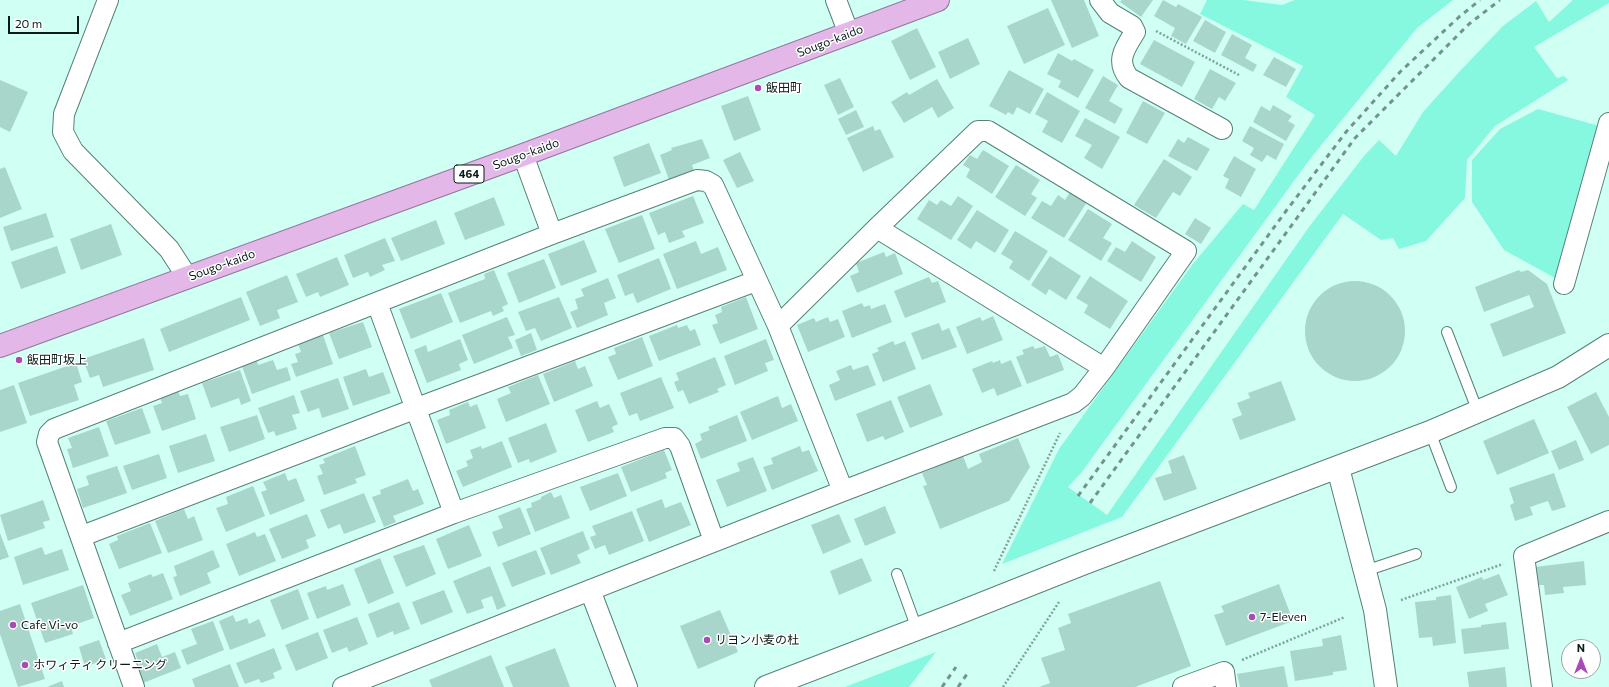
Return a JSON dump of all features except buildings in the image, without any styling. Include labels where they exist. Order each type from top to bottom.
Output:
[{"type":"highway","name":"Sougo-kaido","points":[[0,346],[523,155],[938,0]]},
{"type":"street","points":[[108,0],[64,114],[63,132],[73,151],[169,249],[182,269],[185,279]]},
{"type":"street","points":[[836,0],[849,34]]},
{"type":"street","points":[[1100,0],[1110,13],[1132,26],[1135,32],[1124,51],[1122,62],[1123,70],[1129,78],[1222,129]]},
{"type":"street","points":[[1564,284],[1609,123]]},
{"type":"street","points":[[347,686],[714,541],[1073,403],[1082,396],[1104,368],[1186,251],[988,131],[978,131],[778,326]]},
{"type":"street","points":[[523,155],[552,234]]},
{"type":"street","points":[[134,687],[82,536],[47,442],[49,434],[54,429],[552,234],[697,180],[706,181],[713,185],[778,326],[843,491]]},
{"type":"street","points":[[877,228],[1104,368]]},
{"type":"street","points":[[82,536],[756,281]]},
{"type":"street","points":[[377,303],[417,408],[454,513]]},
{"type":"street","points":[[766,687],[1082,564],[1430,432],[1558,377],[1609,345]]},
{"type":"street","points":[[118,643],[454,513],[665,438],[674,438],[680,446],[714,541]]},
{"type":"street","points":[[1338,468],[1375,610],[1386,687]]},
{"type":"street","points":[[1542,687],[1524,556],[1609,521]]},
{"type":"street","points":[[590,590],[627,687]]},
{"type":"street","points":[[1183,687],[1225,679]]},
{"type":"lane","points":[[1447,332],[1478,412]]},
{"type":"lane","points":[[1430,432],[1451,487]]},
{"type":"lane","points":[[1365,571],[1416,554]]},
{"type":"lane","points":[[897,574],[917,629]]},
{"type":"path","points":[[1135,32],[1154,30],[1239,75]]},
{"type":"path","points":[[994,571],[1073,403]]},
{"type":"path","points":[[1402,600],[1524,556]]},
{"type":"path","points":[[1003,687],[1059,602]]},
{"type":"path","points":[[1225,679],[1231,664],[1345,617]]},
{"type":"green space","points":[[1207,0],[1243,0],[1282,5],[1295,0],[1453,0],[1417,28],[1310,159],[1081,473],[1068,487],[1107,515],[1309,227],[1364,156],[1379,140],[1396,156],[1423,112],[1460,71],[1503,26],[1536,1],[1549,22],[1573,0],[1609,0],[1609,3],[1534,47],[1557,78],[1564,76],[1568,80],[1495,126],[1467,160],[1465,198],[1426,241],[1399,249],[1393,238],[1381,240],[1343,214],[1122,517],[1002,564],[1059,449],[1192,265],[1243,204],[1254,210],[1315,115],[1286,97],[1303,66],[1200,14]]},
{"type":"green space","points":[[1538,109],[1603,127],[1555,278],[1504,250],[1472,202],[1472,160],[1500,129]]},
{"type":"green space","points":[[936,652],[909,687],[845,687]]},
{"type":"railway","points":[[1078,496],[1286,211],[1346,132],[1400,72],[1459,17],[1480,0]]},
{"type":"railway","points":[[1090,503],[1355,138],[1469,24],[1500,0]]},
{"type":"railway","points":[[942,687],[956,667]]},
{"type":"railway","points":[[958,687],[967,674]]},
{"type":"place","name":"飯田町","points":[[758,88]]},
{"type":"place","name":"飯田町坂上","points":[[19,360]]},
{"type":"place","name":"7-Eleven","points":[[1252,617]]},
{"type":"place","name":"Cafe Vi-vo","points":[[13,625]]},
{"type":"place","name":"リヨン小麦の杜","points":[[707,640]]},
{"type":"place","name":"ホワィティ クリーニング","points":[[25,665]]}]
